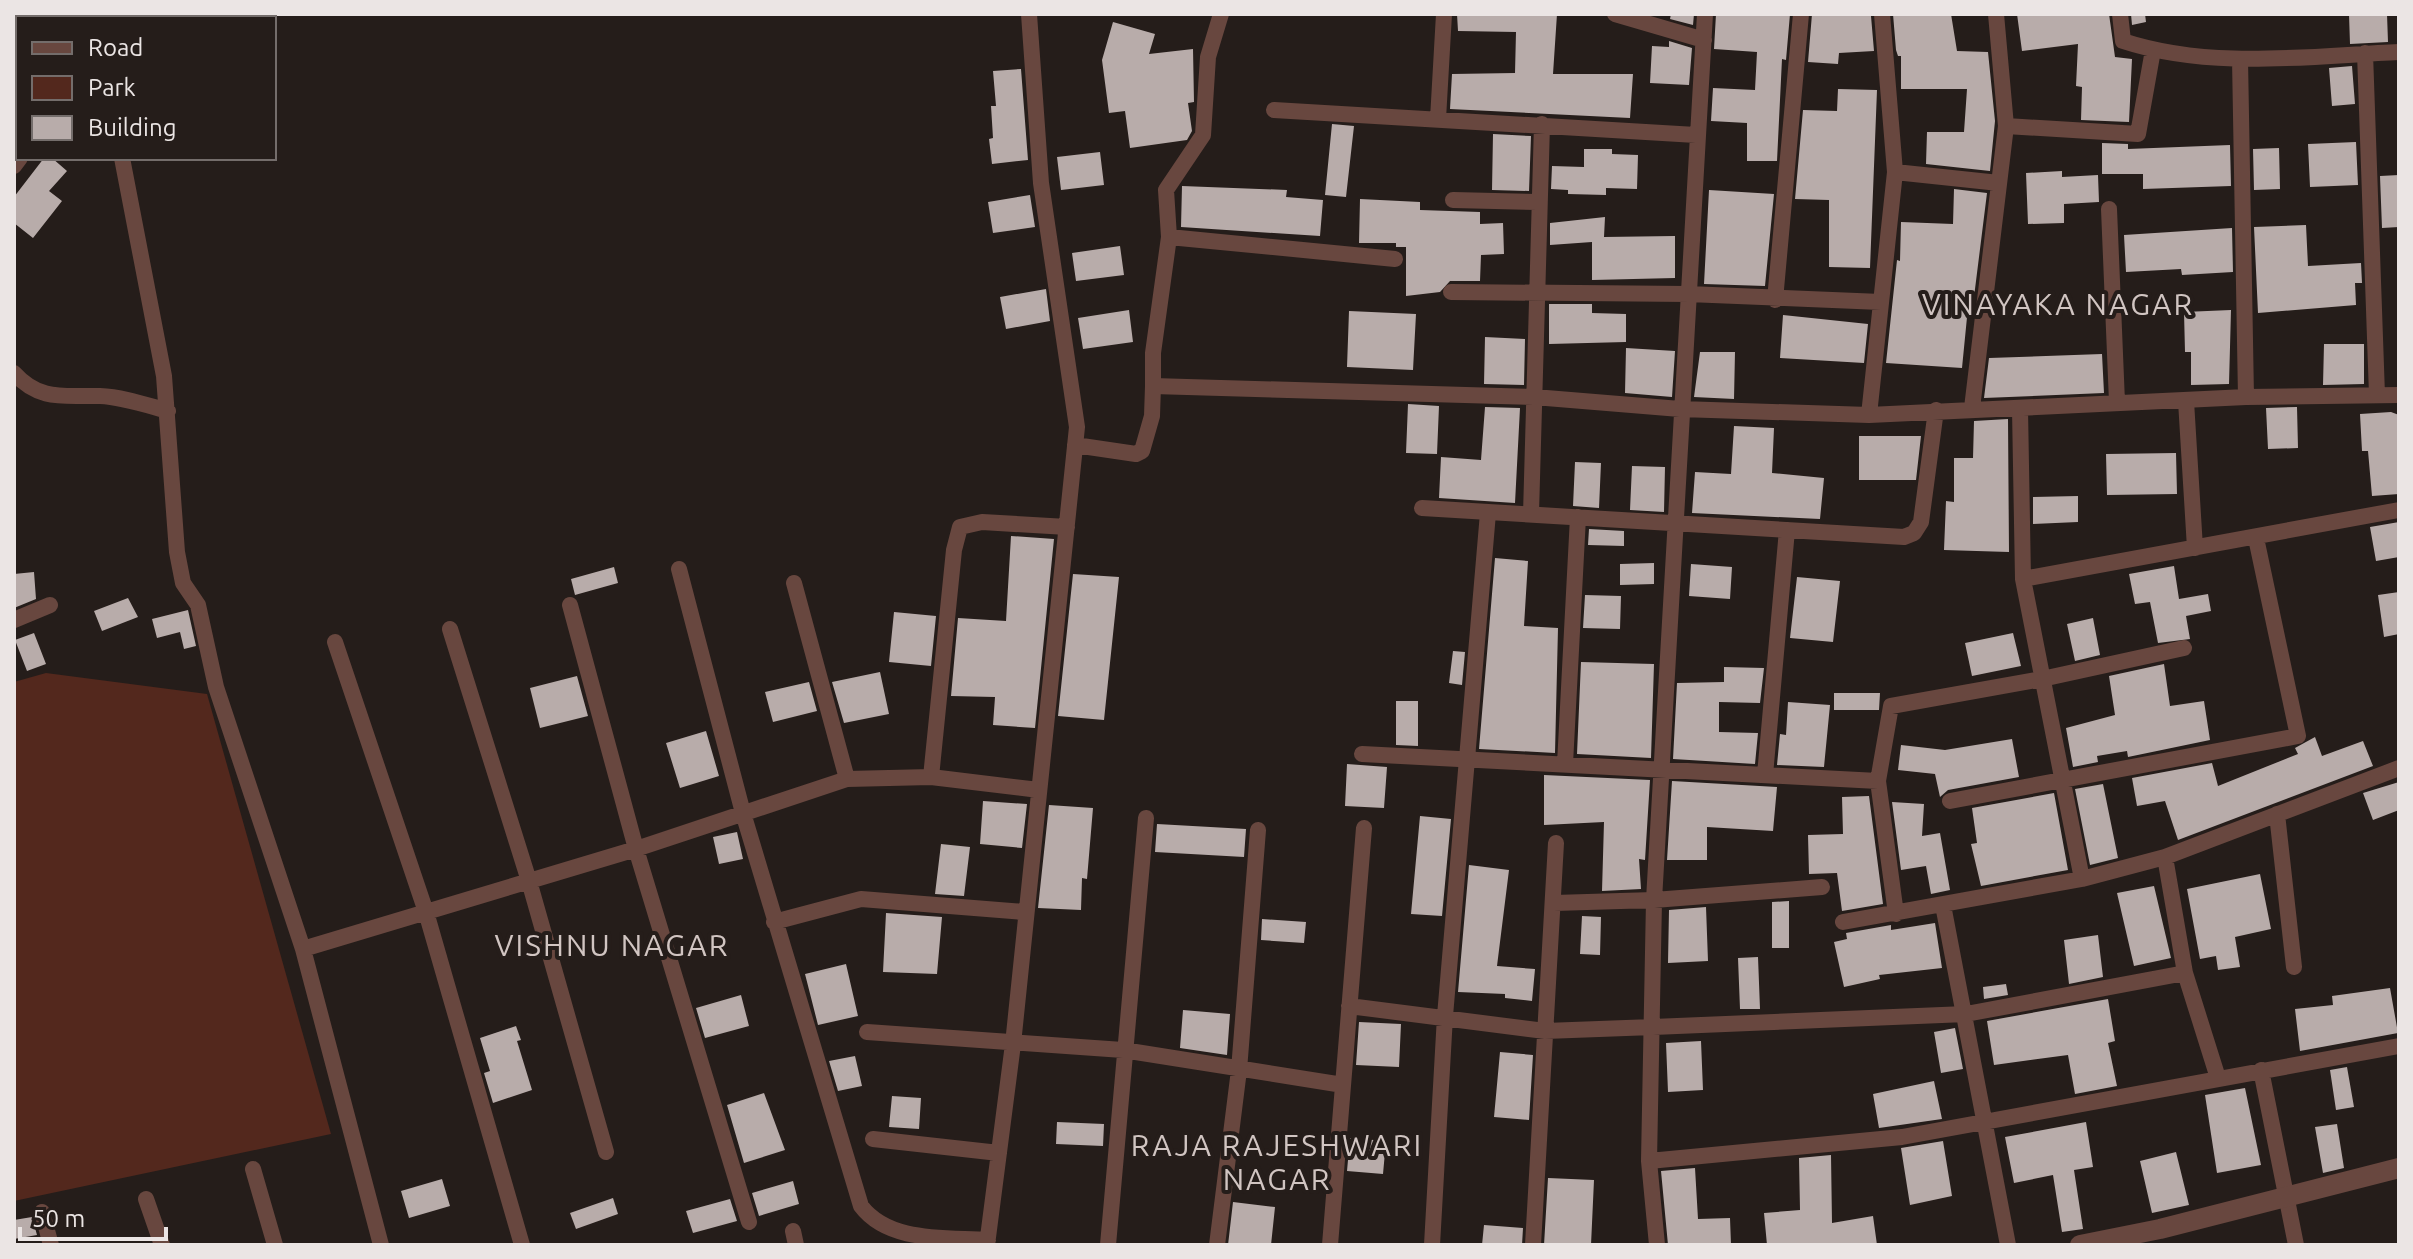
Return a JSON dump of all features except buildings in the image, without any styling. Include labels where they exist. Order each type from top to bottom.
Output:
[{"type":"street","points":[[679,569],[774,922],[861,1206],[869,1217],[898,1232],[987,1242],[1013,1044],[1024,912],[1077,427],[1041,183],[1029,14]]},
{"type":"street","points":[[1075,445],[1136,454],[1142,451],[1152,416],[1153,353],[1169,237],[1166,190],[1203,135],[1208,57],[1221,14]]},
{"type":"street","points":[[1438,119],[1444,14]]},
{"type":"street","points":[[1615,14],[1704,40]]},
{"type":"street","points":[[1657,1245],[1649,1161],[1654,900],[1705,14]]},
{"type":"street","points":[[1775,300],[1801,14]]},
{"type":"street","points":[[1869,415],[1895,172],[1882,14]]},
{"type":"street","points":[[1972,408],[2006,126],[1996,14]]},
{"type":"street","points":[[2120,14],[2123,41],[2153,50],[2240,59],[2399,52]]},
{"type":"street","points":[[2006,126],[2138,134],[2153,50]]},
{"type":"street","points":[[2365,53],[2377,395]]},
{"type":"street","points":[[2240,59],[2246,397]]},
{"type":"street","points":[[1274,110],[1696,135]]},
{"type":"street","points":[[1531,514],[1537,202],[1542,124]]},
{"type":"street","points":[[122,160],[168,411],[177,552],[183,583],[198,605],[216,687],[303,949],[381,1245]]},
{"type":"street","points":[[1895,172],[1999,183]]},
{"type":"street","points":[[1453,200],[1537,202]]},
{"type":"street","points":[[2109,209],[2117,402]]},
{"type":"street","points":[[1169,237],[1395,259]]},
{"type":"street","points":[[1451,292],[1688,294],[1881,302]]},
{"type":"street","points":[[14,373],[25,386],[52,398],[101,396],[168,411]]},
{"type":"street","points":[[1153,386],[1534,397],[1680,409],[1869,415],[2246,397],[2399,395]]},
{"type":"street","points":[[2186,401],[2195,548]]},
{"type":"street","points":[[2020,409],[2023,579],[2082,879]]},
{"type":"street","points":[[1422,508],[1904,537],[1914,533],[1921,522],[1936,410]]},
{"type":"street","points":[[2023,579],[2399,510]]},
{"type":"street","points":[[1432,1245],[1445,1016],[1488,513]]},
{"type":"street","points":[[1565,764],[1578,517]]},
{"type":"street","points":[[931,777],[954,550],[960,527],[982,522],[1067,527]]},
{"type":"street","points":[[1765,775],[1787,530]]},
{"type":"street","points":[[1950,801],[2298,736],[2256,538]]},
{"type":"street","points":[[794,583],[847,779]]},
{"type":"street","points":[[14,620],[50,605]]},
{"type":"street","points":[[570,605],[636,849],[749,1222]]},
{"type":"street","points":[[450,629],[529,881],[606,1152]]},
{"type":"street","points":[[335,642],[426,912],[522,1245]]},
{"type":"street","points":[[1896,914],[1878,781],[1891,706],[2042,679],[2184,648]]},
{"type":"street","points":[[1362,754],[1878,781]]},
{"type":"street","points":[[1843,922],[2082,879],[2165,857],[2399,768]]},
{"type":"street","points":[[303,949],[636,849],[847,779],[931,777],[1039,790]]},
{"type":"street","points":[[2277,814],[2294,967]]},
{"type":"street","points":[[1108,1245],[1146,818]]},
{"type":"street","points":[[1330,1245],[1364,828]]},
{"type":"street","points":[[1217,1245],[1239,1070],[1258,830]]},
{"type":"street","points":[[1533,1245],[1556,843]]},
{"type":"street","points":[[2165,857],[2185,973],[2218,1078]]},
{"type":"street","points":[[1554,903],[1654,900],[1822,887]]},
{"type":"street","points":[[774,922],[861,899],[1024,912]]},
{"type":"street","points":[[1943,905],[2008,1245]]},
{"type":"street","points":[[1349,1006],[1545,1031],[1653,1027],[1966,1014],[2185,973]]},
{"type":"street","points":[[867,1032],[1123,1050],[1343,1085]]},
{"type":"street","points":[[1649,1161],[1902,1137],[1984,1119],[2399,1046]]},
{"type":"street","points":[[2261,1070],[2289,1196],[2296,1245]]},
{"type":"street","points":[[873,1139],[999,1153]]},
{"type":"street","points":[[2080,1245],[2161,1237],[2289,1196],[2399,1168]]},
{"type":"street","points":[[253,1169],[275,1245]]},
{"type":"street","points":[[146,1199],[162,1245]]},
{"type":"street","points":[[42,1212],[51,1245]]},
{"type":"green space","points":[[46,673],[207,694],[331,1134],[14,1201],[14,682]]},
{"type":"district","name":"VINAYAKA NAGAR","points":[[2058,304]]},
{"type":"district","name":"VISHNU NAGAR","points":[[612,945]]},
{"type":"district","name":"RAJA RAJESHWARI NAGAR","points":[[1277,1162]]}]
